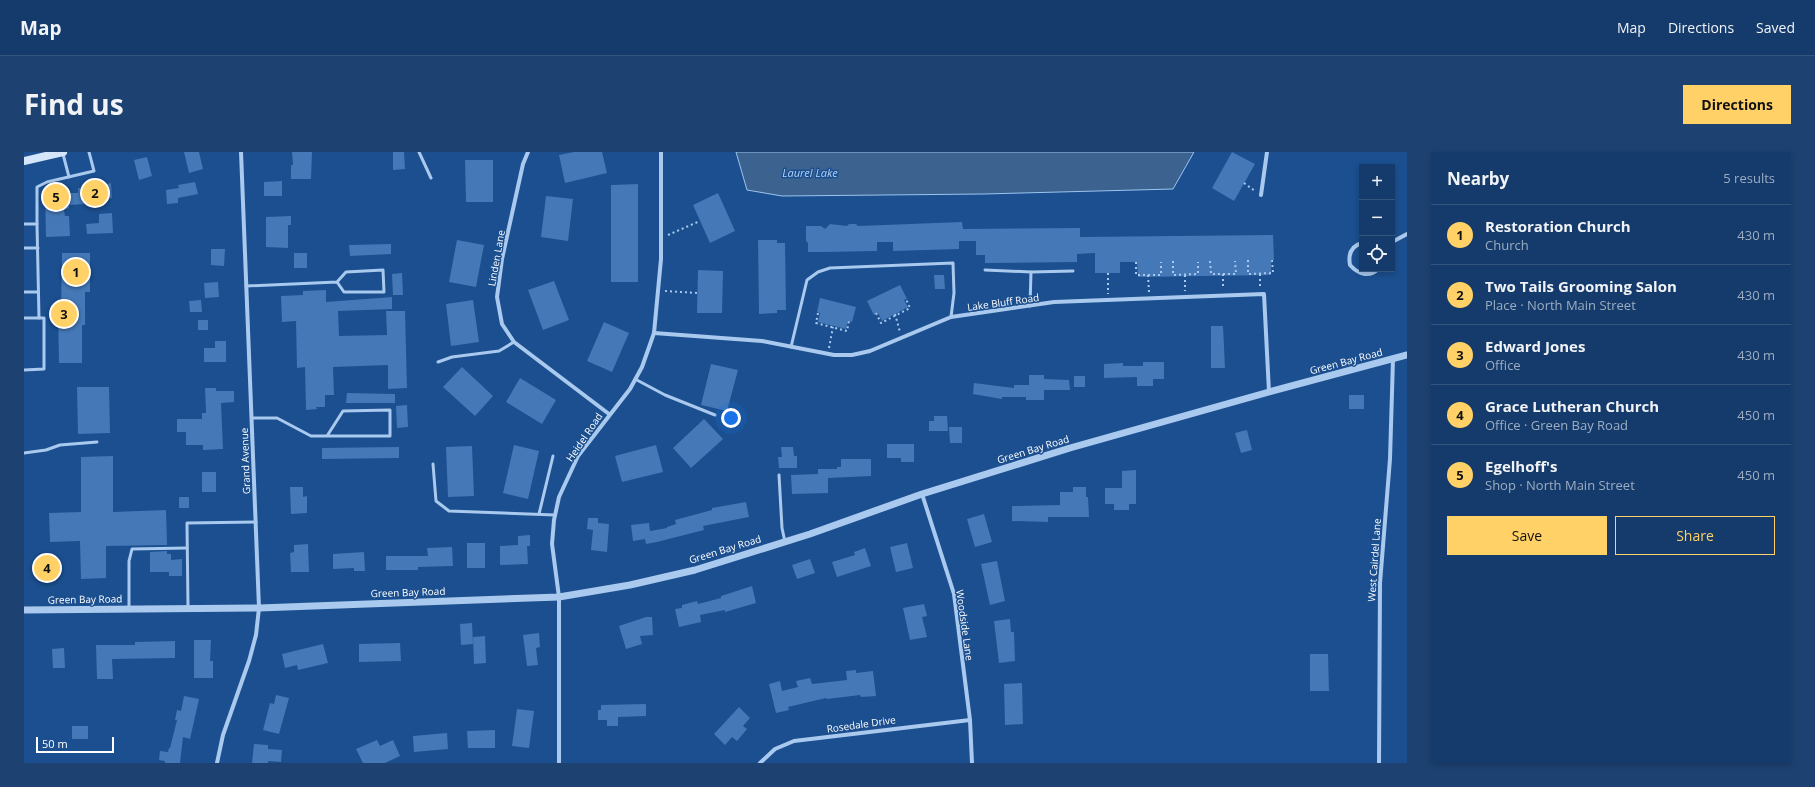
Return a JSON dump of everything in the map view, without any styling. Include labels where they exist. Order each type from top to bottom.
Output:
[{"type":"main road","points":[[24,161],[63,152]]},
{"type":"street","name":"Grand Avenue","points":[[217,763],[223,735],[249,661],[256,635],[259,608],[241,152]]},
{"type":"street","name":"Linden Lane","points":[[528,152],[502,259],[497,297],[502,324],[514,342],[609,414]]},
{"type":"street","name":"Heidel Road","points":[[559,763],[559,596],[552,544],[554,515],[559,497],[578,456],[609,414],[630,389],[642,367],[654,334],[659,291],[661,238],[661,152]]},
{"type":"street","points":[[1260,195],[1267,152]]},
{"type":"street","points":[[1395,240],[1407,234]]},
{"type":"street","points":[[1359,244],[1352,248],[1349,254],[1350,265],[1359,273],[1371,274],[1374,272]]},
{"type":"street","points":[[1260,294],[1264,294],[1269,392]]},
{"type":"street","name":"Lake Bluff Road","points":[[654,334],[762,341],[829,354],[852,355],[864,353],[951,317],[1054,302],[1260,294]]},
{"type":"street","name":"Green Bay Road","points":[[24,610],[259,608],[559,596],[630,585],[695,570],[785,542],[922,494],[1070,448],[1407,355]]},
{"type":"street","name":"West Cairdel Lane","points":[[1379,763],[1380,583],[1390,459],[1393,359]]},
{"type":"street","name":"Woodside Lane","points":[[922,494],[954,594],[970,720],[972,763]]},
{"type":"street","name":"Rosedale Drive","points":[[760,763],[775,749],[794,742],[970,720]]},
{"type":"lane","points":[[63,152],[69,177]]},
{"type":"lane","points":[[39,318],[37,187],[47,182],[94,171],[89,152]]},
{"type":"lane","points":[[419,152],[431,178]]},
{"type":"lane","points":[[24,224],[37,224]]},
{"type":"lane","points":[[24,248],[38,248]]},
{"type":"lane","points":[[791,347],[807,280],[818,272],[830,268],[953,263],[954,294],[951,317]]},
{"type":"lane","points":[[246,286],[337,282],[346,272],[383,270],[384,292],[344,292],[337,282]]},
{"type":"lane","points":[[985,270],[1031,272],[1073,271]]},
{"type":"lane","points":[[1030,306],[1031,272]]},
{"type":"lane","points":[[24,292],[38,292]]},
{"type":"lane","points":[[24,318],[44,318],[44,369],[24,370]]},
{"type":"lane","points":[[438,362],[452,357],[499,351],[514,342]]},
{"type":"lane","points":[[635,379],[665,395],[715,415]]},
{"type":"lane","points":[[252,418],[277,418],[311,436],[327,436],[390,436],[390,410],[343,411],[327,436]]},
{"type":"lane","points":[[24,453],[46,450],[60,445],[97,442]]},
{"type":"lane","points":[[539,514],[553,456]]},
{"type":"lane","points":[[433,464],[436,501],[449,510],[554,515]]},
{"type":"lane","points":[[778,475],[782,528],[785,542]]},
{"type":"lane","points":[[188,608],[187,523],[256,522]]},
{"type":"lane","points":[[129,609],[129,560],[132,549],[187,548]]},
{"type":"path","points":[[1244,183],[1260,195]]},
{"type":"path","points":[[661,238],[700,220]]},
{"type":"path","points":[[1210,260],[1211,274],[1236,274],[1235,261]]},
{"type":"path","points":[[1248,260],[1248,274],[1273,273],[1272,260]]},
{"type":"path","points":[[1173,261],[1173,275],[1198,274],[1198,262]]},
{"type":"path","points":[[1136,262],[1136,275],[1161,275],[1161,262]]},
{"type":"path","points":[[1108,273],[1108,300]]},
{"type":"path","points":[[1223,274],[1224,295]]},
{"type":"path","points":[[1260,274],[1260,294]]},
{"type":"path","points":[[1148,275],[1149,298]]},
{"type":"path","points":[[1185,275],[1186,297]]},
{"type":"path","points":[[659,291],[697,293]]},
{"type":"path","points":[[876,313],[881,323],[910,308],[906,299]]},
{"type":"path","points":[[818,312],[816,323],[847,331],[849,321]]},
{"type":"path","points":[[895,315],[902,338]]},
{"type":"path","points":[[829,354],[833,327]]},
{"type":"water","name":"Laurel Lake","points":[[736,152],[1194,152],[1173,189],[984,194],[782,196],[747,190]]},
{"type":"building","points":[[184,152],[199,152],[203,169],[189,173]]},
{"type":"building","points":[[292,152],[312,152],[311,179],[291,179],[291,165],[293,165]]},
{"type":"building","points":[[393,152],[404,152],[405,169],[393,170]]},
{"type":"building","points":[[574,152],[602,152],[607,173],[565,183],[559,155]]},
{"type":"building","points":[[1232,152],[1255,164],[1234,201],[1212,188]]},
{"type":"building","points":[[147,157],[152,176],[139,180],[134,160]]},
{"type":"building","points":[[465,160],[493,160],[493,202],[466,202]]},
{"type":"building","points":[[282,181],[282,196],[264,196],[264,182]]},
{"type":"building","points":[[195,182],[198,194],[178,198],[178,203],[167,204],[166,190],[179,188],[178,185]]},
{"type":"building","points":[[111,183],[112,198],[86,204],[69,205],[69,208],[64,210],[65,216],[69,216],[70,236],[46,237],[45,193],[78,193],[78,188],[94,187]]},
{"type":"building","points":[[638,184],[638,282],[611,282],[611,185]]},
{"type":"building","points":[[718,193],[735,231],[710,243],[693,205]]},
{"type":"building","points":[[546,196],[573,199],[568,241],[541,237]]},
{"type":"building","points":[[112,213],[113,233],[87,234],[86,224],[99,223],[99,214]]},
{"type":"building","points":[[291,216],[291,225],[288,225],[288,248],[266,247],[266,217]]},
{"type":"building","points":[[962,222],[963,229],[1080,228],[1080,237],[1273,235],[1274,260],[1271,260],[1271,275],[1138,277],[1137,262],[1120,262],[1120,273],[1095,273],[1095,253],[1077,254],[1077,262],[985,263],[985,255],[976,255],[976,241],[959,241],[959,249],[893,251],[893,242],[877,242],[877,251],[808,252],[808,243],[806,241],[806,226],[821,226],[825,229],[830,224],[847,226],[849,224],[856,224],[858,226]]},
{"type":"building","points":[[457,240],[484,245],[476,287],[449,282]]},
{"type":"building","points":[[758,240],[777,240],[777,243],[785,243],[786,310],[777,310],[777,313],[759,314]]},
{"type":"building","points":[[391,244],[391,254],[350,256],[349,245]]},
{"type":"building","points":[[211,249],[225,249],[224,266],[211,265]]},
{"type":"building","points":[[62,253],[90,253],[90,292],[85,292],[85,325],[82,325],[82,363],[59,363],[58,312],[61,312]]},
{"type":"building","points":[[294,253],[307,253],[307,268],[294,268]]},
{"type":"building","points":[[698,270],[723,271],[722,313],[697,313]]},
{"type":"building","points":[[402,273],[403,295],[393,295],[392,274]]},
{"type":"building","points":[[934,275],[944,275],[945,289],[935,289]]},
{"type":"building","points":[[554,281],[569,320],[543,330],[528,290]]},
{"type":"building","points":[[218,282],[219,297],[205,298],[204,283]]},
{"type":"building","points":[[900,285],[907,299],[904,300],[908,307],[882,321],[878,313],[874,315],[867,301]]},
{"type":"building","points":[[326,290],[326,302],[392,297],[392,309],[338,311],[339,336],[387,335],[386,311],[405,311],[407,388],[388,389],[388,365],[333,367],[334,395],[325,395],[325,407],[316,407],[317,409],[306,410],[305,367],[297,368],[296,321],[282,322],[281,296],[303,295],[303,291]]},
{"type":"building","points":[[820,298],[856,307],[852,322],[848,321],[846,329],[818,322],[820,313],[817,312]]},
{"type":"building","points":[[201,300],[202,312],[190,312],[189,301]]},
{"type":"building","points":[[473,300],[479,342],[451,346],[446,304]]},
{"type":"building","points":[[198,320],[208,320],[208,330],[198,330]]},
{"type":"building","points":[[604,322],[629,333],[612,372],[587,361]]},
{"type":"building","points":[[1211,326],[1223,326],[1225,368],[1211,368]]},
{"type":"building","points":[[215,341],[226,341],[226,362],[204,362],[204,348],[215,348]]},
{"type":"building","points":[[1143,362],[1164,362],[1164,379],[1153,379],[1153,386],[1137,386],[1137,377],[1104,378],[1104,364],[1123,363],[1123,366],[1143,366]]},
{"type":"building","points":[[711,364],[738,370],[727,411],[701,405]]},
{"type":"building","points":[[462,367],[493,396],[475,416],[443,387]]},
{"type":"building","points":[[1029,375],[1044,375],[1044,379],[1069,380],[1070,390],[1044,390],[1044,400],[1026,400],[1026,397],[1002,397],[1002,399],[973,394],[974,383],[1014,388],[1014,385],[1029,385]]},
{"type":"building","points":[[1074,376],[1085,376],[1085,387],[1074,387]]},
{"type":"building","points":[[520,378],[556,400],[542,424],[506,402]]},
{"type":"building","points":[[77,387],[109,387],[110,433],[78,434]]},
{"type":"building","points":[[205,388],[216,388],[216,391],[234,391],[234,402],[221,403],[223,449],[203,450],[203,445],[186,445],[186,432],[177,432],[177,419],[202,419],[202,413],[206,413]]},
{"type":"building","points":[[347,393],[395,394],[395,403],[346,403]]},
{"type":"building","points":[[1349,395],[1364,395],[1364,409],[1349,409]]},
{"type":"building","points":[[407,405],[408,427],[397,428],[396,406]]},
{"type":"building","points":[[934,416],[947,416],[948,431],[929,431],[929,421],[934,421]]},
{"type":"building","points":[[704,419],[723,439],[691,468],[673,448]]},
{"type":"building","points":[[949,427],[962,427],[962,443],[950,443]]},
{"type":"building","points":[[1247,430],[1252,450],[1241,453],[1235,433]]},
{"type":"building","points":[[887,444],[914,444],[914,462],[901,462],[901,458],[887,458]]},
{"type":"building","points":[[514,445],[539,451],[528,499],[503,493]]},
{"type":"building","points":[[656,445],[663,472],[622,482],[615,456]]},
{"type":"building","points":[[472,446],[474,496],[448,497],[446,447]]},
{"type":"building","points":[[399,447],[399,458],[322,459],[322,448]]},
{"type":"building","points":[[781,447],[793,447],[794,456],[797,456],[797,468],[779,468],[778,457],[782,457]]},
{"type":"building","points":[[113,456],[113,512],[166,510],[167,545],[106,546],[106,578],[81,579],[80,541],[50,542],[49,513],[81,512],[81,457]]},
{"type":"building","points":[[841,459],[871,459],[871,476],[828,478],[828,493],[792,494],[791,475],[818,474],[818,469],[837,469],[837,467],[841,467]]},
{"type":"building","points":[[1136,470],[1136,504],[1129,504],[1129,510],[1114,510],[1114,504],[1105,504],[1105,488],[1122,488],[1122,471]]},
{"type":"building","points":[[202,472],[216,472],[216,492],[202,492]]},
{"type":"building","points":[[290,487],[303,487],[303,497],[307,496],[307,513],[291,514]]},
{"type":"building","points":[[1073,487],[1086,487],[1089,517],[1048,517],[1048,522],[1012,521],[1012,506],[1060,505],[1060,492],[1073,492]]},
{"type":"building","points":[[179,497],[189,497],[189,508],[179,508]]},
{"type":"building","points":[[746,502],[749,517],[703,526],[704,530],[657,542],[646,544],[645,539],[633,541],[631,525],[649,523],[650,531],[667,528],[676,524],[675,520],[712,510],[712,508]]},
{"type":"building","points":[[984,514],[992,542],[975,547],[967,519]]},
{"type":"building","points":[[588,518],[598,518],[598,523],[609,524],[607,552],[591,550],[593,530],[587,529]]},
{"type":"building","points":[[530,535],[530,546],[527,546],[528,564],[500,565],[500,546],[518,545],[518,536]]},
{"type":"building","points":[[467,543],[485,543],[485,568],[467,568]]},
{"type":"building","points":[[907,543],[913,568],[896,572],[890,547]]},
{"type":"building","points":[[308,544],[309,572],[291,572],[290,553],[294,552],[294,545]]},
{"type":"building","points":[[452,547],[453,566],[418,567],[418,570],[386,570],[386,556],[428,556],[427,548]]},
{"type":"building","points":[[865,548],[871,566],[837,577],[832,562],[855,555],[854,552]]},
{"type":"building","points":[[167,551],[167,554],[171,554],[171,560],[182,559],[182,576],[169,576],[169,572],[150,572],[150,552]]},
{"type":"building","points":[[364,552],[365,571],[354,571],[354,568],[333,569],[333,554]]},
{"type":"building","points":[[810,559],[815,573],[797,579],[792,565]]},
{"type":"building","points":[[997,561],[1005,601],[990,605],[981,564]]},
{"type":"building","points":[[752,586],[756,603],[725,612],[725,610],[700,615],[701,622],[679,627],[675,609],[682,608],[682,605],[697,601],[698,604],[721,598],[721,596]]},
{"type":"building","points":[[924,604],[927,616],[922,617],[927,637],[910,640],[903,608]]},
{"type":"building","points":[[646,617],[652,617],[653,635],[640,636],[642,644],[626,649],[619,626]]},
{"type":"building","points":[[1010,619],[1011,632],[1014,632],[1015,661],[999,663],[994,621]]},
{"type":"building","points":[[472,623],[473,644],[461,645],[460,624]]},
{"type":"building","points":[[539,633],[540,647],[536,648],[538,665],[527,666],[523,635]]},
{"type":"building","points":[[485,636],[486,663],[474,664],[473,637]]},
{"type":"building","points":[[194,640],[211,640],[210,661],[213,661],[213,678],[194,678]]},
{"type":"building","points":[[175,641],[175,658],[112,659],[113,679],[97,679],[96,645],[135,645],[135,642]]},
{"type":"building","points":[[400,643],[401,661],[359,662],[359,644]]},
{"type":"building","points":[[323,644],[328,663],[298,670],[297,665],[285,668],[282,654]]},
{"type":"building","points":[[64,648],[65,668],[53,668],[52,649]]},
{"type":"building","points":[[1310,654],[1328,654],[1329,691],[1310,691]]},
{"type":"building","points":[[856,670],[856,673],[873,671],[876,696],[861,697],[860,695],[826,698],[788,707],[789,710],[776,713],[769,684],[780,681],[782,691],[798,687],[796,681],[810,678],[812,684],[847,680],[846,671]]},
{"type":"building","points":[[1022,683],[1023,724],[1005,725],[1004,684]]},
{"type":"building","points":[[276,695],[289,698],[279,734],[263,730],[270,703],[274,704]]},
{"type":"building","points":[[184,696],[199,699],[190,739],[183,737],[180,763],[165,763],[165,761],[159,760],[160,751],[168,752],[170,748],[177,720],[175,720],[177,710],[181,711]]},
{"type":"building","points":[[646,704],[646,716],[618,717],[618,726],[607,726],[607,720],[598,720],[598,710],[601,710],[601,705]]},
{"type":"building","points":[[739,707],[750,718],[743,726],[747,729],[737,741],[732,737],[725,745],[714,734]]},
{"type":"building","points":[[517,709],[534,711],[529,748],[512,746]]},
{"type":"building","points":[[72,726],[88,726],[88,739],[72,739]]},
{"type":"building","points":[[495,730],[495,748],[468,748],[467,731]]},
{"type":"building","points":[[447,733],[448,749],[414,752],[413,736]]},
{"type":"building","points":[[377,740],[380,746],[393,740],[400,756],[385,763],[363,763],[356,749]]},
{"type":"building","points":[[254,744],[268,745],[268,749],[282,750],[281,762],[268,761],[268,763],[252,763]]},
{"type":"place","name":"Two Tails Grooming Salon","points":[[95,193]]},
{"type":"place","name":"Egelhoff's","points":[[56,197]]},
{"type":"place","name":"Restoration Church","points":[[76,272]]},
{"type":"place","name":"Edward Jones","points":[[64,314]]},
{"type":"place","name":"Grace Lutheran Church","points":[[47,568]]}]
